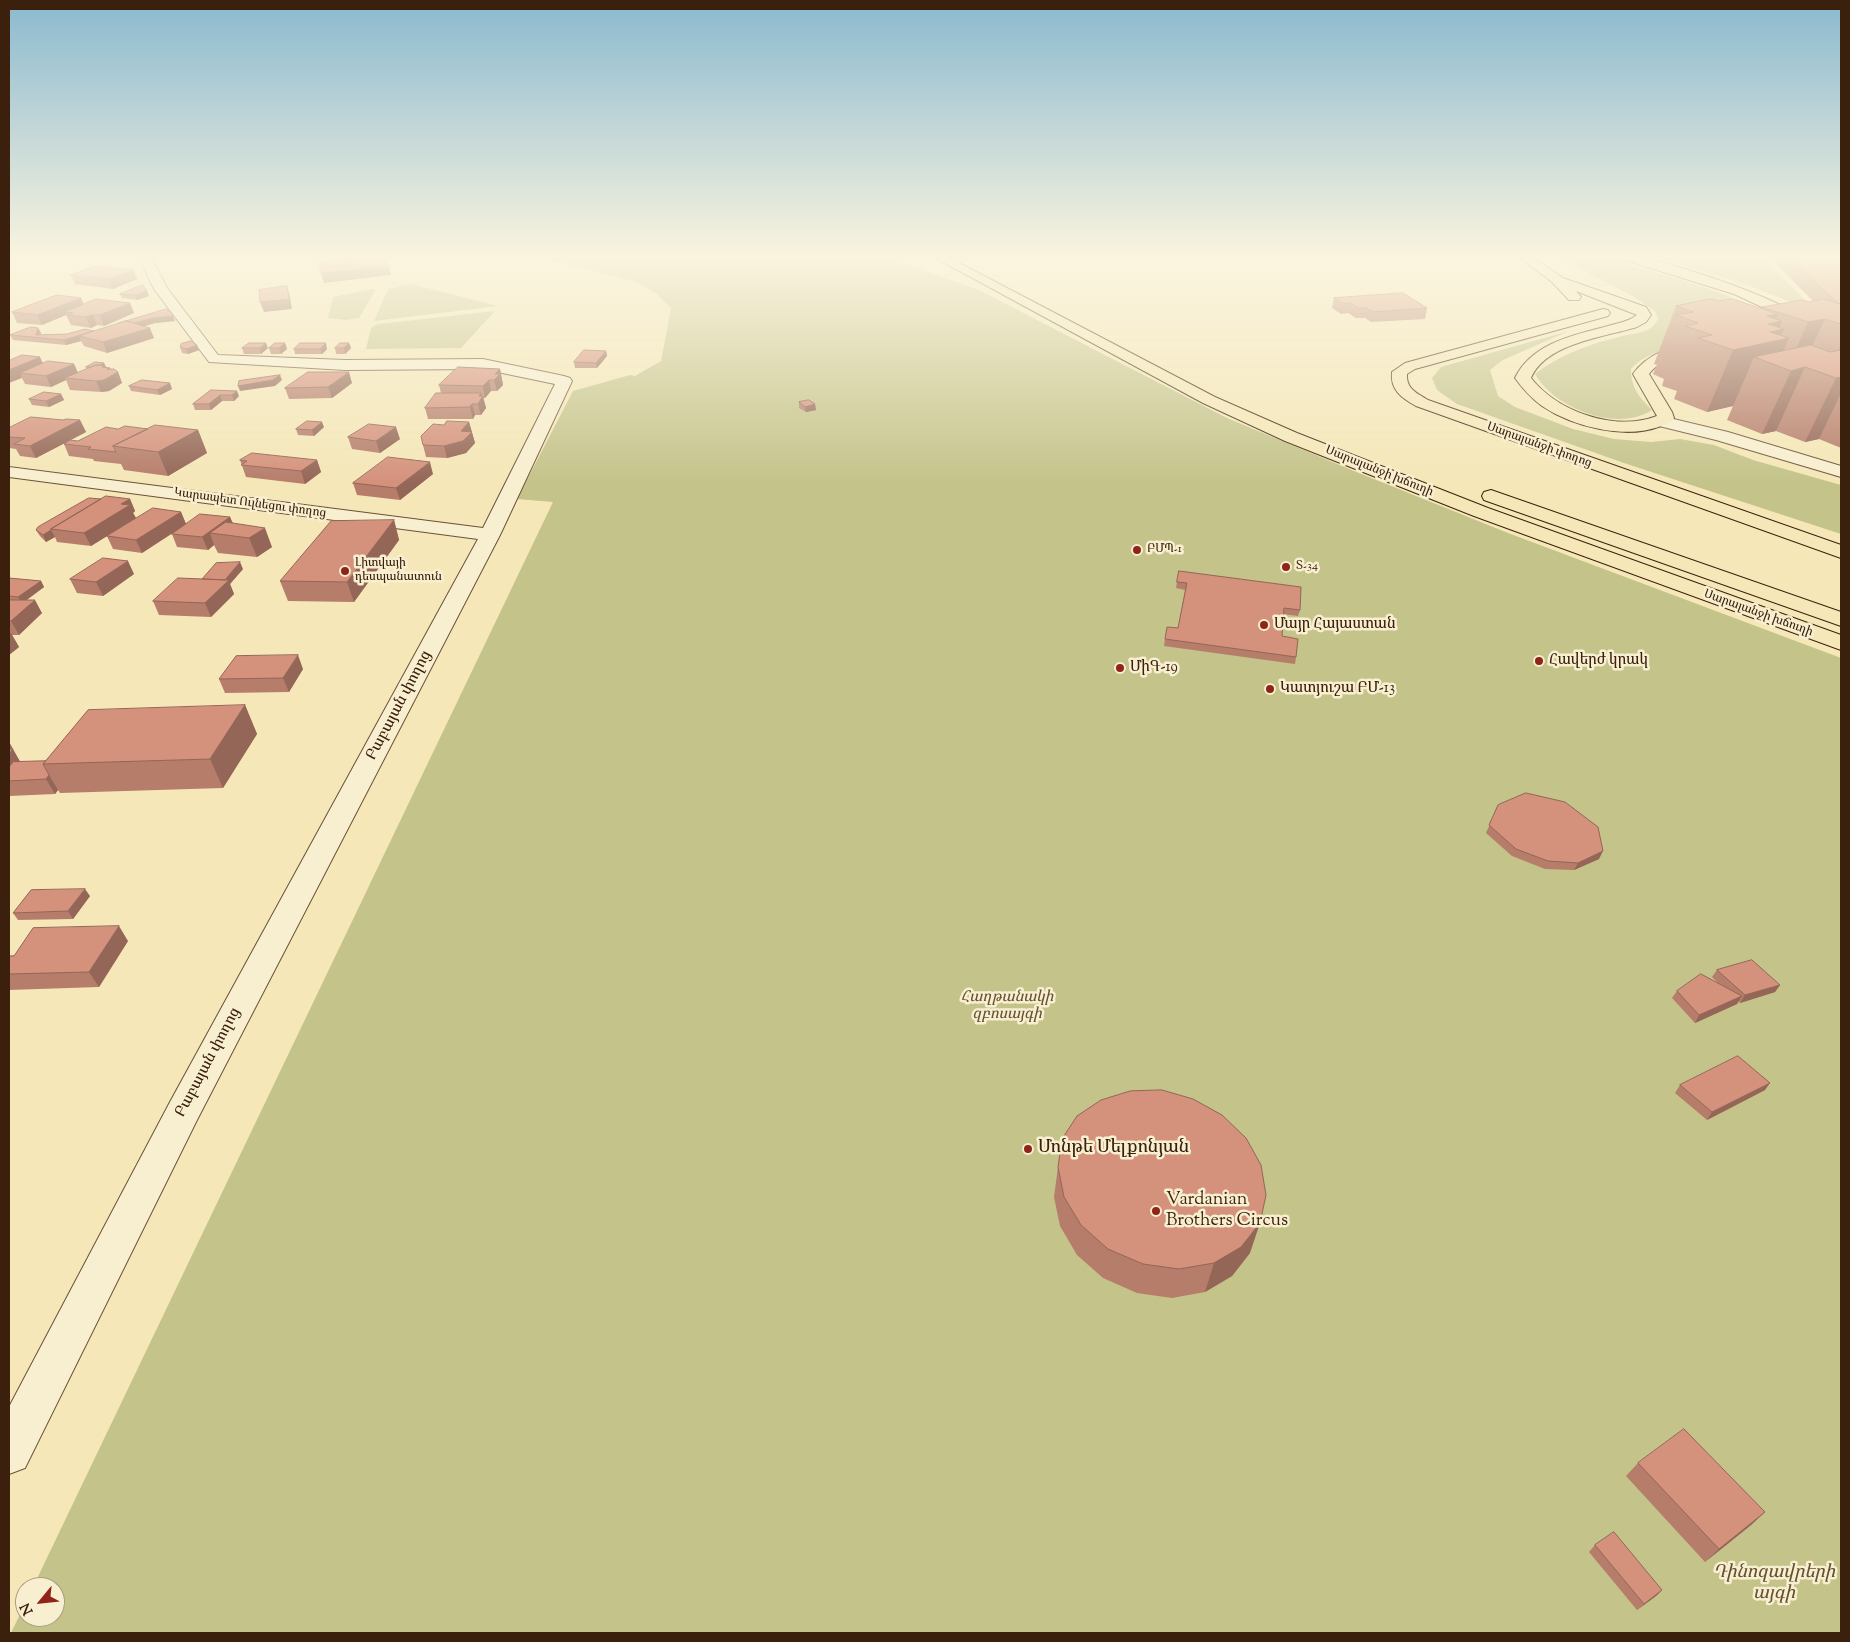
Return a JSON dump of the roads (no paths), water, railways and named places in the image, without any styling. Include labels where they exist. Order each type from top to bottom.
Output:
[{"type":"main road","name":"Սարալանջի խճուղի","points":[[1078,332],[1209,400],[1292,437],[1480,512],[1841,644]]},
{"type":"main road","points":[[1115,332],[1128,338]]},
{"type":"main road","name":"Սարալանջի փողոց","points":[[1534,332],[1410,366],[1400,372],[1398,380],[1403,392],[1422,403],[1841,552]]},
{"type":"main road","points":[[1602,332],[1558,347],[1531,362],[1523,378],[1528,387],[1548,403],[1568,413],[1596,422],[1622,426],[1645,426],[1666,418],[1661,404],[1648,389],[1642,374],[1648,364],[1660,357],[1702,350]]},
{"type":"main road","points":[[1803,339],[1808,335],[1809,332]]},
{"type":"main road","name":"Սարալանջի խճուղի","points":[[1475,489],[1841,619]]},
{"type":"street","name":"Բաբայան փողոց","points":[[9,1452],[183,1112],[490,535],[564,381],[483,364],[345,365],[214,359],[193,332]]},
{"type":"street","points":[[1661,421],[1722,436],[1841,472]]},
{"type":"street","name":"Կարապետ Ուլնեցու փողոց","points":[[9,472],[490,535]]},
{"type":"place","name":"ԲՄՊ-1","points":[[1137,550]]},
{"type":"place","name":"Տ-34","points":[[1286,567]]},
{"type":"place","name":"Լիտվայի դեսպանատուն","points":[[345,571]]},
{"type":"place","name":"Մայր Հայաստան","points":[[1264,625]]},
{"type":"place","name":"Հավերժ կրակ","points":[[1539,661]]},
{"type":"place","name":"ՄիԳ-19","points":[[1120,668]]},
{"type":"place","name":"Կատյուշա ԲՄ-13","points":[[1270,689]]},
{"type":"place","name":"Մոնթե Մելքոնյան","points":[[1028,1149]]},
{"type":"place","name":"Vardanian Brothers Circus","points":[[1156,1211]]},
{"type":"park label","name":"Հաղթանակի զբոսայգի","points":[[1007,1006]]},
{"type":"park label","name":"Դինոզավրերի այգի","points":[[1774,1584]]}]
